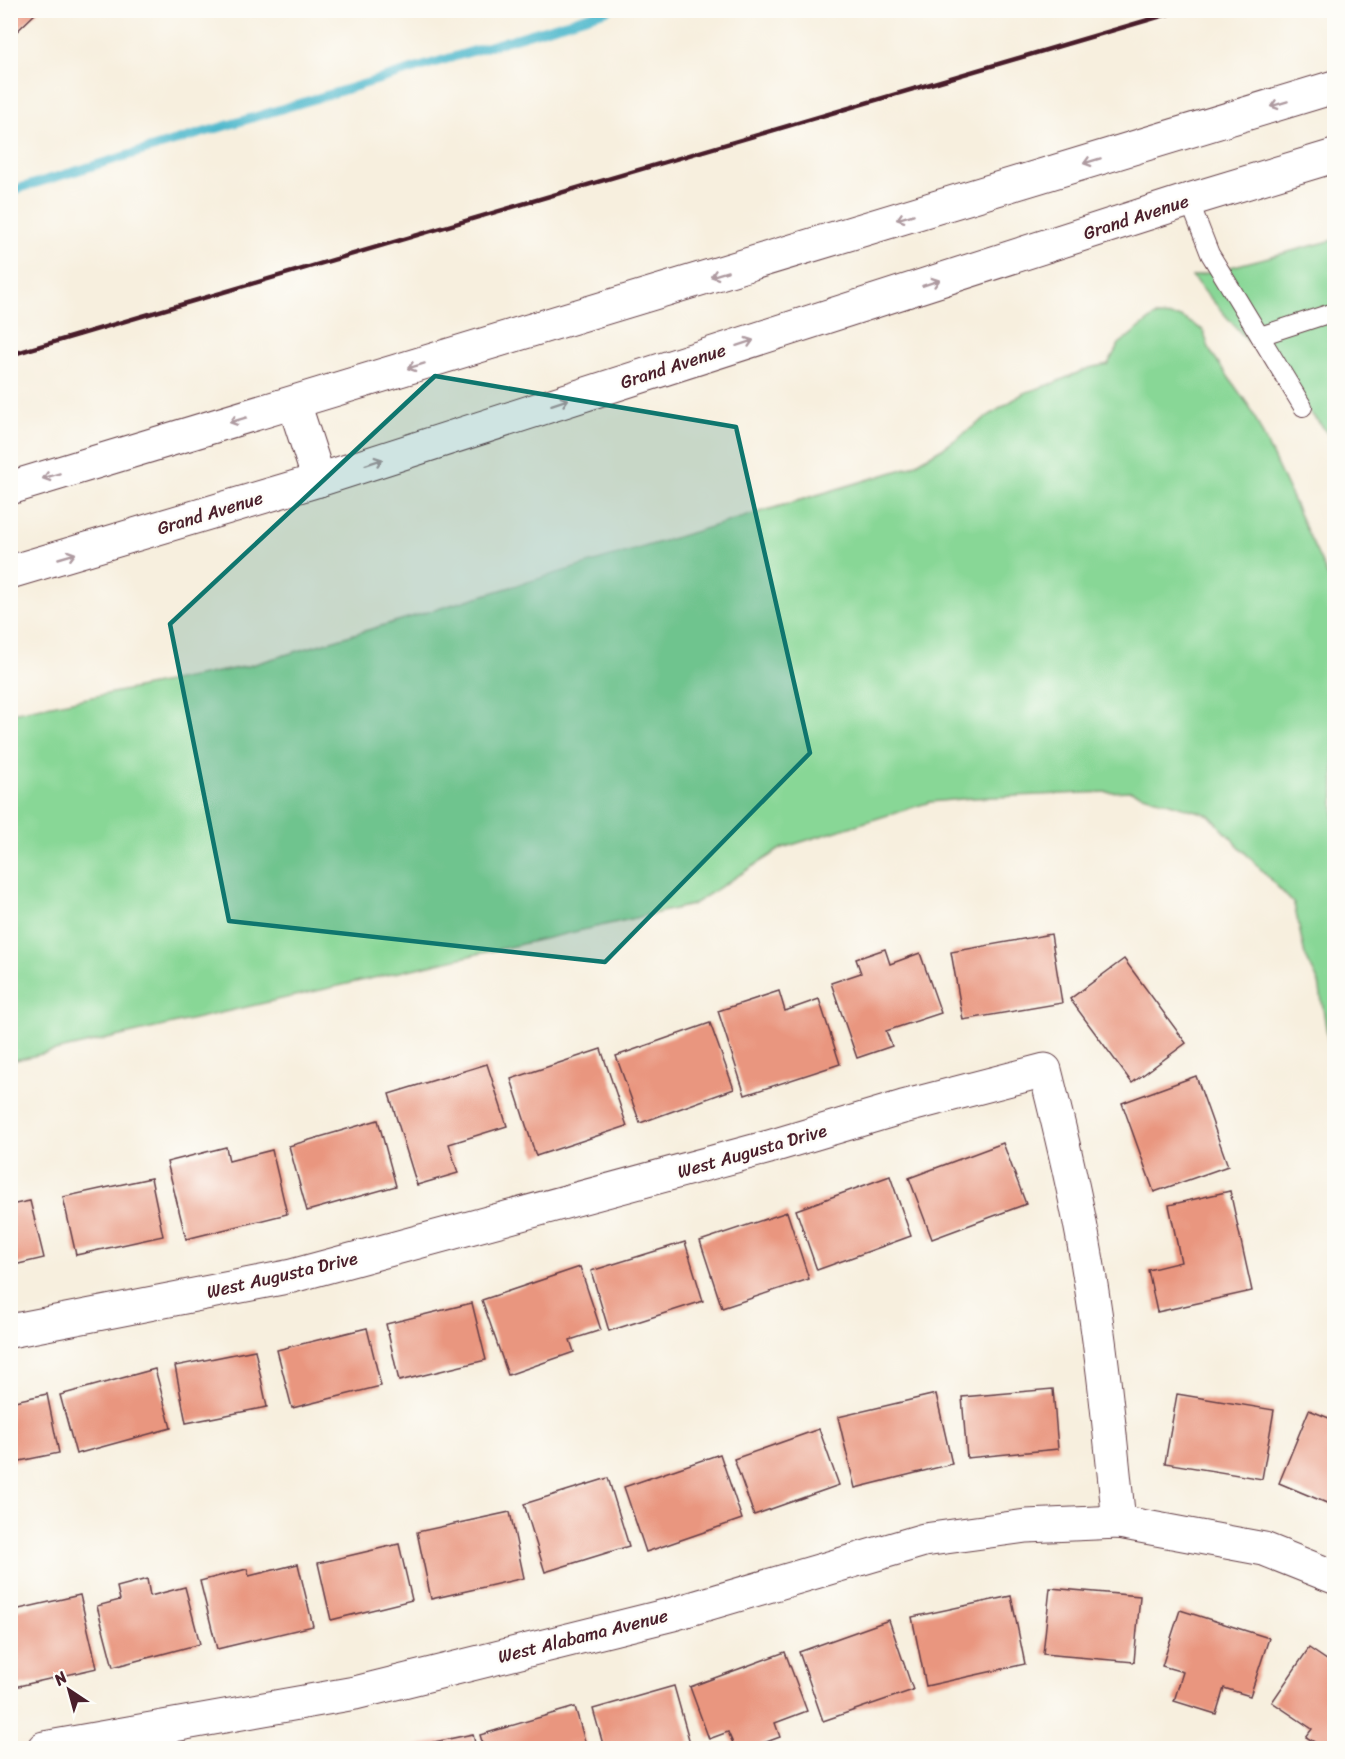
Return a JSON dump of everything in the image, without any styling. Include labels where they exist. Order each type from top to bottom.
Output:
[{"type":"main road","points":[[10,488],[1335,87]]},
{"type":"main road","name":"Grand Avenue","points":[[10,572],[319,480],[1189,200],[1335,156]]},
{"type":"main road","points":[[294,403],[319,480]]},
{"type":"main road","name":"West Augusta Drive","points":[[10,1331],[292,1276],[1045,1070],[1068,1160],[1087,1261],[1100,1348],[1119,1522]]},
{"type":"main road","name":"West Alabama Avenue","points":[[44,1749],[355,1693],[673,1614],[924,1540],[1026,1526],[1119,1522],[1264,1549],[1335,1577]]},
{"type":"lane","points":[[1189,200],[1210,254],[1303,407]]},
{"type":"lane","points":[[1260,336],[1335,312]]},
{"type":"highlighted area","points":[[435,376],[736,427],[810,753],[605,962],[229,921],[170,624]]},
{"type":"green space","points":[[1334,240],[1334,440],[1192,277]]},
{"type":"green space","points":[[1155,316],[1181,317],[1203,330],[1210,351],[1251,409],[1334,590],[1334,1051],[1328,1040],[1319,983],[1305,955],[1294,904],[1209,815],[1130,791],[930,802],[782,848],[692,905],[11,1061],[11,713],[248,666],[910,467],[949,444],[1024,393],[1089,368],[1108,364],[1119,344]]},
{"type":"building","points":[[10,10],[39,10],[10,38]]},
{"type":"building","points":[[1051,934],[1062,1003],[963,1020],[951,952]]},
{"type":"building","points":[[885,949],[890,964],[920,953],[941,1013],[886,1031],[892,1046],[857,1058],[831,983],[861,973],[856,959]]},
{"type":"building","points":[[1124,959],[1186,1043],[1132,1083],[1070,999]]},
{"type":"building","points":[[779,991],[785,1011],[819,999],[840,1064],[745,1095],[718,1011]]},
{"type":"building","points":[[710,1023],[734,1089],[640,1123],[616,1056]]},
{"type":"building","points":[[601,1049],[627,1126],[536,1156],[511,1079]]},
{"type":"building","points":[[487,1064],[507,1126],[449,1144],[458,1173],[417,1185],[389,1094]]},
{"type":"building","points":[[1196,1076],[1228,1166],[1154,1192],[1122,1103]]},
{"type":"building","points":[[378,1120],[396,1186],[307,1211],[289,1146]]},
{"type":"building","points":[[1003,1143],[1026,1204],[932,1239],[909,1178]]},
{"type":"building","points":[[226,1147],[229,1161],[272,1150],[287,1214],[186,1239],[167,1162]]},
{"type":"building","points":[[890,1176],[911,1236],[817,1270],[796,1210]]},
{"type":"building","points":[[151,1178],[163,1236],[76,1255],[63,1197]]},
{"type":"building","points":[[1230,1191],[1252,1291],[1157,1312],[1148,1270],[1181,1262],[1169,1205]]},
{"type":"building","points":[[30,1201],[44,1258],[10,1266],[10,1205]]},
{"type":"building","points":[[787,1212],[809,1279],[722,1308],[700,1241]]},
{"type":"building","points":[[685,1242],[703,1301],[609,1331],[591,1271]]},
{"type":"building","points":[[580,1267],[601,1330],[570,1340],[574,1352],[508,1375],[482,1300]]},
{"type":"building","points":[[472,1303],[486,1360],[399,1381],[386,1324]]},
{"type":"building","points":[[367,1328],[381,1386],[292,1408],[277,1350]]},
{"type":"building","points":[[255,1350],[267,1407],[186,1423],[175,1366]]},
{"type":"building","points":[[155,1369],[171,1428],[76,1454],[60,1395]]},
{"type":"building","points":[[1053,1389],[1058,1449],[967,1458],[962,1397]]},
{"type":"building","points":[[47,1394],[59,1453],[10,1463],[10,1402]]},
{"type":"building","points":[[936,1394],[952,1464],[855,1488],[838,1417]]},
{"type":"building","points":[[1177,1394],[1274,1410],[1262,1479],[1165,1463]]},
{"type":"building","points":[[1309,1410],[1334,1420],[1334,1506],[1279,1483]]},
{"type":"building","points":[[819,1429],[839,1485],[754,1515],[734,1459]]},
{"type":"building","points":[[720,1454],[742,1519],[646,1552],[624,1487]]},
{"type":"building","points":[[608,1478],[629,1546],[545,1572],[524,1504]]},
{"type":"building","points":[[510,1512],[524,1578],[431,1599],[417,1532]]},
{"type":"building","points":[[399,1544],[412,1600],[331,1620],[318,1563]]},
{"type":"building","points":[[298,1564],[313,1626],[217,1649],[200,1581],[247,1569],[249,1576]]},
{"type":"building","points":[[147,1579],[150,1596],[185,1587],[200,1644],[113,1667],[97,1606],[120,1600],[117,1587]]},
{"type":"building","points":[[1050,1588],[1140,1596],[1134,1662],[1043,1654]]},
{"type":"building","points":[[80,1595],[97,1668],[10,1688],[10,1611]]},
{"type":"building","points":[[1011,1596],[1025,1664],[926,1686],[912,1617]]},
{"type":"building","points":[[1180,1610],[1269,1638],[1250,1696],[1224,1688],[1216,1714],[1174,1701],[1183,1672],[1162,1666]]},
{"type":"building","points":[[889,1620],[913,1690],[823,1721],[799,1652]]},
{"type":"building","points":[[1309,1648],[1334,1665],[1334,1748],[1324,1748],[1306,1737],[1312,1729],[1272,1702]]},
{"type":"building","points":[[785,1652],[807,1711],[775,1723],[780,1737],[750,1748],[735,1748],[728,1732],[709,1739],[690,1687]]},
{"type":"building","points":[[674,1686],[690,1743],[669,1748],[604,1748],[593,1709]]},
{"type":"building","points":[[575,1707],[587,1748],[484,1748],[480,1735]]},
{"type":"building","points":[[473,1734],[476,1748],[410,1748],[410,1747]]},
{"type":"waterway","points":[[10,191],[609,10]]},
{"type":"railway","points":[[10,355],[1182,10]]}]
